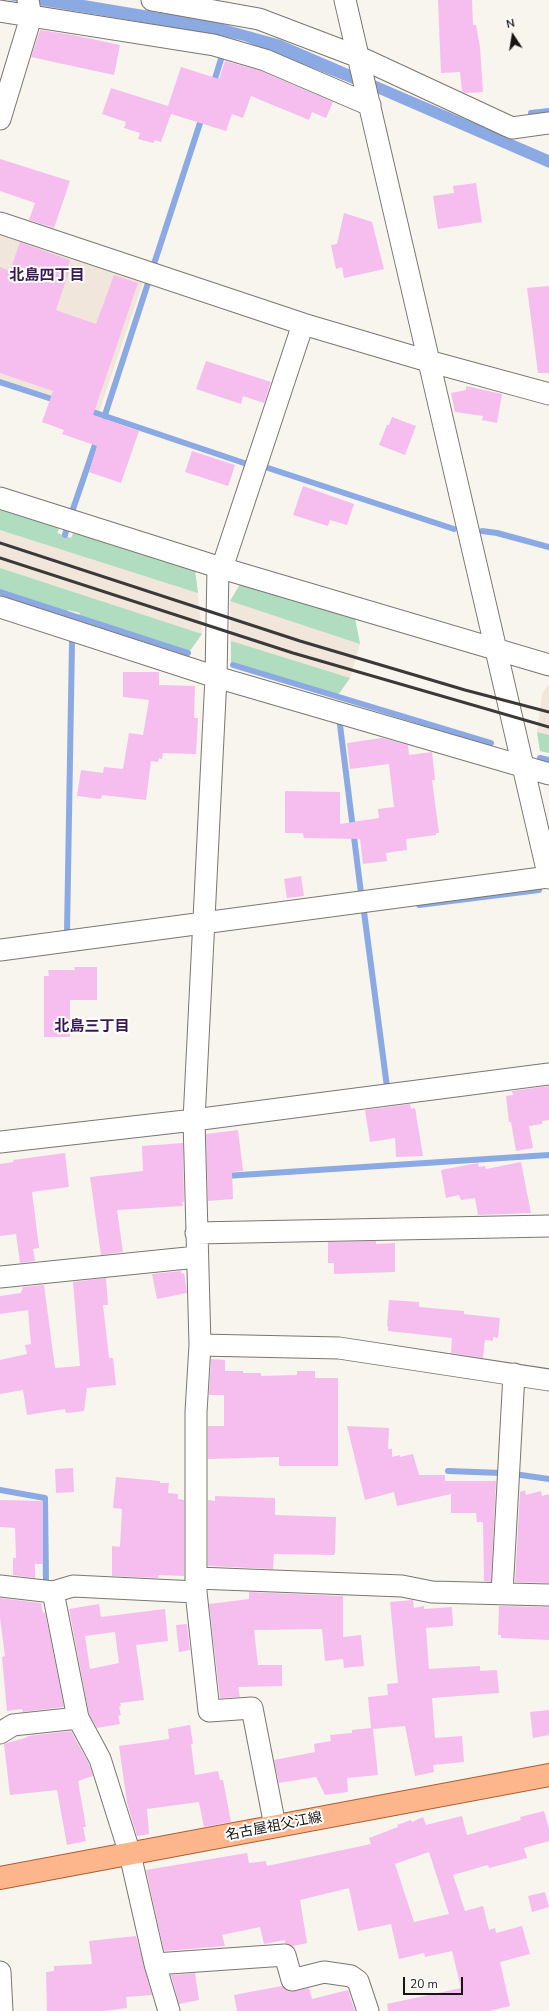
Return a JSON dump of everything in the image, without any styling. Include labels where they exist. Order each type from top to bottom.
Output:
[{"type":"main road","name":"名古屋祖父江線","points":[[0,1878],[549,1775]]},
{"type":"street","points":[[152,0],[259,19],[512,128],[549,123]]},
{"type":"street","points":[[0,950],[549,877],[345,0]]},
{"type":"street","points":[[0,11],[30,9],[214,45],[265,60],[369,102]]},
{"type":"street","points":[[0,119],[30,9]]},
{"type":"street","points":[[0,223],[303,324],[428,361],[549,394]]},
{"type":"street","points":[[275,1826],[252,1708],[209,1711],[197,1585],[196,1412],[200,1345],[194,1120],[220,568],[303,324]]},
{"type":"street","points":[[0,498],[220,568],[496,651],[549,665]]},
{"type":"street","points":[[0,607],[216,677],[523,768],[549,774]]},
{"type":"street","points":[[0,1142],[194,1120],[549,1074]]},
{"type":"street","points":[[196,1233],[549,1226]]},
{"type":"street","points":[[0,1277],[197,1257]]},
{"type":"street","points":[[200,1345],[339,1348],[549,1380]]},
{"type":"street","points":[[502,1593],[514,1374]]},
{"type":"street","points":[[0,1586],[53,1592],[73,1586],[402,1586],[432,1592],[549,1595]]},
{"type":"street","points":[[53,1592],[78,1718],[100,1759],[130,1854],[155,1964],[169,2011]]},
{"type":"street","points":[[0,1733],[13,1725],[78,1718]]},
{"type":"street","points":[[155,1964],[285,1955],[292,1980],[324,1972],[351,1976],[358,1981],[368,2011]]},
{"type":"street","points":[[0,1972],[2,2011]]},
{"type":"shaded area","points":[[0,231],[144,279],[99,412],[0,379]]},
{"type":"shaded area","points":[[0,507],[60,526],[57,533],[71,538],[195,570],[202,634],[189,652],[79,616],[80,613],[68,610],[67,612],[0,590]]},
{"type":"shaded area","points":[[242,581],[355,618],[360,644],[350,678],[338,695],[231,663],[230,601]]},
{"type":"shaded area","points":[[549,684],[549,753],[540,751],[537,732],[542,694]]},
{"type":"green space","points":[[0,507],[60,526],[57,533],[71,538],[74,531],[195,570],[198,593],[0,530]]},
{"type":"green space","points":[[0,568],[202,634],[189,652],[79,616],[80,613],[68,610],[67,612],[0,590]]},
{"type":"green space","points":[[242,581],[355,618],[360,644],[230,601]]},
{"type":"green space","points":[[231,641],[350,678],[338,695],[231,663]]},
{"type":"green space","points":[[537,732],[549,735],[549,753],[540,751]]},
{"type":"water","points":[[8,0],[84,0],[216,22],[281,40],[549,155],[549,168],[381,95],[244,41],[218,35]]},
{"type":"building","points":[[438,0],[472,0],[473,25],[476,25],[480,47],[483,92],[465,93],[462,91],[460,72],[441,73]]},
{"type":"building","points":[[40,30],[120,45],[114,75],[31,57]]},
{"type":"building","points":[[225,61],[261,71],[333,102],[326,118],[312,112],[309,120],[251,96],[243,118],[232,114],[226,131],[171,114],[161,142],[155,140],[153,143],[138,139],[140,133],[124,128],[126,122],[102,114],[111,88],[168,106],[181,67],[219,79]]},
{"type":"building","points":[[0,159],[70,181],[54,228],[29,220],[35,203],[0,191]]},
{"type":"building","points":[[476,183],[482,222],[438,229],[433,196],[454,193],[453,186]]},
{"type":"building","points":[[344,213],[372,222],[384,269],[344,278],[342,267],[336,269],[331,245],[337,244]]},
{"type":"building","points":[[20,242],[70,260],[67,270],[69,271],[56,310],[64,313],[96,324],[114,275],[138,283],[93,415],[139,431],[121,483],[89,472],[97,446],[62,434],[64,430],[42,422],[53,391],[0,373],[0,267],[10,271]]},
{"type":"building","points":[[549,286],[549,373],[538,373],[527,288]]},
{"type":"building","points":[[206,361],[271,382],[264,403],[243,396],[241,404],[196,389]]},
{"type":"building","points":[[466,386],[502,394],[497,423],[482,420],[483,416],[455,412],[451,393],[466,390]]},
{"type":"building","points":[[392,417],[416,426],[405,455],[379,445]]},
{"type":"building","points":[[192,451],[235,465],[228,486],[185,472]]},
{"type":"building","points":[[303,486],[354,504],[347,525],[330,520],[328,526],[293,515]]},
{"type":"building","points":[[123,672],[159,672],[159,685],[195,686],[194,718],[198,718],[196,754],[163,753],[162,759],[159,758],[158,762],[151,761],[146,800],[102,795],[101,799],[77,796],[81,770],[103,773],[104,767],[123,769],[129,733],[143,735],[149,700],[123,697]]},
{"type":"building","points":[[382,738],[408,745],[409,755],[432,752],[435,780],[432,780],[439,833],[436,833],[436,835],[406,839],[407,850],[386,853],[387,861],[363,864],[360,839],[304,838],[303,833],[285,833],[285,791],[340,792],[340,824],[379,818],[378,809],[394,807],[389,764],[350,769],[347,743]]},
{"type":"building","points":[[301,876],[304,896],[287,898],[284,879]]},
{"type":"building","points":[[74,967],[97,967],[97,1000],[70,1000],[70,1037],[44,1037],[44,976],[49,976],[48,970],[75,970]]},
{"type":"building","points":[[549,1086],[549,1120],[542,1121],[542,1124],[529,1126],[533,1148],[516,1151],[511,1122],[509,1122],[506,1096],[513,1095],[512,1091]]},
{"type":"building","points":[[410,1104],[411,1109],[415,1108],[423,1156],[396,1157],[395,1138],[370,1142],[365,1110]]},
{"type":"building","points":[[238,1130],[243,1171],[232,1172],[233,1199],[208,1201],[206,1134]]},
{"type":"building","points":[[183,1143],[183,1206],[117,1210],[123,1252],[101,1255],[90,1177],[143,1171],[142,1146]]},
{"type":"building","points":[[65,1153],[69,1187],[32,1192],[39,1248],[33,1249],[35,1261],[20,1263],[16,1234],[0,1236],[0,1164],[14,1162],[13,1160]]},
{"type":"building","points":[[521,1162],[531,1213],[478,1215],[475,1198],[461,1200],[459,1195],[446,1198],[441,1170],[478,1163],[479,1167],[485,1166],[486,1169]]},
{"type":"building","points":[[376,1241],[376,1244],[395,1243],[395,1272],[334,1274],[334,1263],[328,1263],[328,1242]]},
{"type":"building","points":[[181,1271],[182,1274],[184,1273],[187,1293],[157,1299],[152,1274]]},
{"type":"building","points":[[106,1278],[108,1305],[103,1305],[109,1358],[113,1358],[116,1385],[87,1388],[84,1411],[66,1413],[65,1409],[27,1415],[23,1390],[0,1394],[0,1360],[27,1354],[25,1345],[31,1344],[28,1310],[0,1314],[0,1296],[21,1293],[23,1287],[44,1285],[55,1368],[80,1366],[73,1282]]},
{"type":"building","points":[[389,1300],[419,1302],[419,1307],[464,1311],[464,1314],[500,1318],[498,1338],[493,1337],[493,1341],[485,1340],[483,1358],[451,1353],[452,1338],[388,1331]]},
{"type":"building","points":[[211,1359],[225,1360],[225,1371],[261,1373],[261,1376],[297,1375],[297,1371],[315,1371],[315,1378],[338,1378],[338,1466],[279,1466],[279,1457],[208,1459],[208,1426],[224,1426],[224,1395],[209,1395]]},
{"type":"building","points":[[347,1426],[389,1428],[388,1449],[392,1449],[392,1457],[413,1454],[419,1475],[445,1475],[445,1481],[496,1481],[491,1582],[484,1581],[483,1522],[477,1522],[476,1513],[451,1513],[451,1494],[397,1506],[394,1492],[365,1500]]},
{"type":"building","points":[[73,1468],[74,1492],[56,1493],[55,1469]]},
{"type":"building","points":[[116,1477],[169,1483],[168,1493],[178,1494],[178,1499],[184,1500],[184,1576],[158,1575],[158,1578],[112,1576],[112,1546],[120,1547],[122,1509],[113,1508]]},
{"type":"building","points":[[525,1490],[526,1495],[541,1491],[542,1496],[549,1494],[549,1583],[515,1582],[520,1492]]},
{"type":"building","points":[[215,1496],[275,1498],[275,1515],[336,1517],[335,1553],[334,1555],[274,1554],[273,1569],[208,1566],[208,1500],[215,1501]]},
{"type":"building","points":[[0,1500],[43,1501],[43,1564],[35,1564],[35,1578],[13,1575],[13,1558],[16,1558],[15,1528],[0,1527]]},
{"type":"building","points":[[249,1592],[343,1596],[343,1637],[361,1635],[364,1666],[344,1668],[343,1659],[325,1661],[322,1629],[254,1630],[258,1665],[282,1665],[282,1686],[238,1687],[240,1697],[220,1698],[209,1604],[249,1599]]},
{"type":"building","points":[[0,1598],[41,1603],[43,1613],[45,1612],[64,1707],[23,1712],[22,1709],[7,1711],[2,1657],[5,1656],[0,1618]]},
{"type":"building","points":[[413,1600],[414,1608],[424,1606],[424,1609],[452,1607],[453,1626],[426,1628],[429,1669],[480,1666],[480,1671],[497,1670],[499,1693],[432,1698],[435,1738],[462,1736],[464,1762],[433,1765],[434,1772],[415,1776],[405,1726],[373,1729],[378,1775],[347,1778],[348,1792],[325,1795],[316,1777],[279,1783],[274,1760],[315,1752],[314,1744],[331,1741],[330,1735],[352,1733],[352,1730],[371,1728],[368,1697],[388,1695],[387,1684],[398,1683],[390,1602]]},
{"type":"building","points":[[99,1604],[101,1617],[165,1609],[168,1641],[136,1645],[144,1700],[120,1703],[121,1706],[119,1707],[121,1715],[118,1716],[120,1724],[97,1728],[89,1714],[69,1609]],"holes":[[[115,1632],[119,1663],[90,1669],[85,1636]]]},
{"type":"building","points":[[499,1606],[549,1607],[549,1640],[501,1638],[501,1635],[498,1635]]},
{"type":"building","points":[[187,1624],[190,1650],[179,1652],[176,1625]]},
{"type":"building","points":[[549,1710],[549,1735],[533,1738],[530,1712]]},
{"type":"building","points":[[190,1725],[195,1775],[218,1771],[220,1780],[223,1780],[231,1822],[204,1827],[199,1802],[147,1809],[149,1834],[137,1836],[127,1803],[119,1746],[169,1739],[168,1729]]},
{"type":"building","points":[[71,1731],[89,1764],[93,1776],[78,1781],[86,1827],[83,1827],[86,1841],[67,1845],[57,1790],[10,1795],[4,1744],[28,1737],[27,1736]]},
{"type":"building","points":[[544,1811],[549,1829],[549,1841],[524,1848],[527,1858],[489,1868],[488,1865],[453,1875],[465,1911],[483,1906],[489,1930],[495,1928],[496,1933],[522,1926],[530,1954],[500,1962],[510,2006],[489,2011],[388,2011],[387,2004],[461,1988],[452,1951],[425,1957],[424,1953],[399,1959],[391,1924],[358,1931],[349,1888],[300,1900],[307,1943],[293,1946],[285,1943],[285,1940],[264,1944],[260,1927],[222,1935],[225,1946],[164,1951],[146,1870],[247,1853],[249,1863],[266,1861],[267,1866],[371,1844],[369,1838],[398,1827],[397,1825],[411,1820],[412,1822],[423,1817],[426,1825],[462,1816],[467,1835],[521,1820],[520,1817]],"holes":[[[429,1852],[449,1914],[414,1922],[395,1864]]]},
{"type":"building","points":[[545,1892],[549,1907],[532,1912],[528,1896]]},
{"type":"building","points":[[136,1936],[152,1995],[126,1997],[127,2008],[104,2011],[47,2011],[46,1972],[54,1971],[54,1966],[92,1964],[89,1941]]},
{"type":"building","points":[[195,1973],[199,2000],[179,2004],[171,1975]]},
{"type":"building","points":[[282,1986],[289,1992],[309,1988],[312,1999],[348,1990],[355,2011],[237,2011],[234,1995]]},
{"type":"waterway","points":[[213,85],[222,56]]},
{"type":"waterway","points":[[531,113],[549,111]]},
{"type":"waterway","points":[[153,267],[202,117]]},
{"type":"waterway","points":[[104,418],[149,280]]},
{"type":"waterway","points":[[0,382],[58,401]]},
{"type":"waterway","points":[[87,410],[247,464]]},
{"type":"waterway","points":[[73,509],[97,439]]},
{"type":"waterway","points":[[262,466],[454,529]]},
{"type":"waterway","points":[[65,535],[66,531]]},
{"type":"waterway","points":[[482,531],[497,533],[549,547]]},
{"type":"waterway","points":[[0,592],[188,653]]},
{"type":"waterway","points":[[67,932],[72,642]]},
{"type":"waterway","points":[[233,665],[491,743]]},
{"type":"waterway","points":[[340,725],[361,893]]},
{"type":"waterway","points":[[540,758],[549,760]]},
{"type":"waterway","points":[[419,905],[539,890]]},
{"type":"waterway","points":[[364,912],[387,1087]]},
{"type":"waterway","points":[[225,1176],[549,1155]]},
{"type":"waterway","points":[[448,1471],[502,1473]]},
{"type":"waterway","points":[[514,1474],[549,1479]]},
{"type":"waterway","points":[[0,1490],[45,1498],[46,1585]]},
{"type":"railway","points":[[0,543],[300,641],[465,690],[549,712]]},
{"type":"railway","points":[[0,558],[293,653],[549,727]]},
{"type":"district","name":"北島四丁目","points":[[47,276]]},
{"type":"district","name":"北島三丁目","points":[[92,1027]]}]
